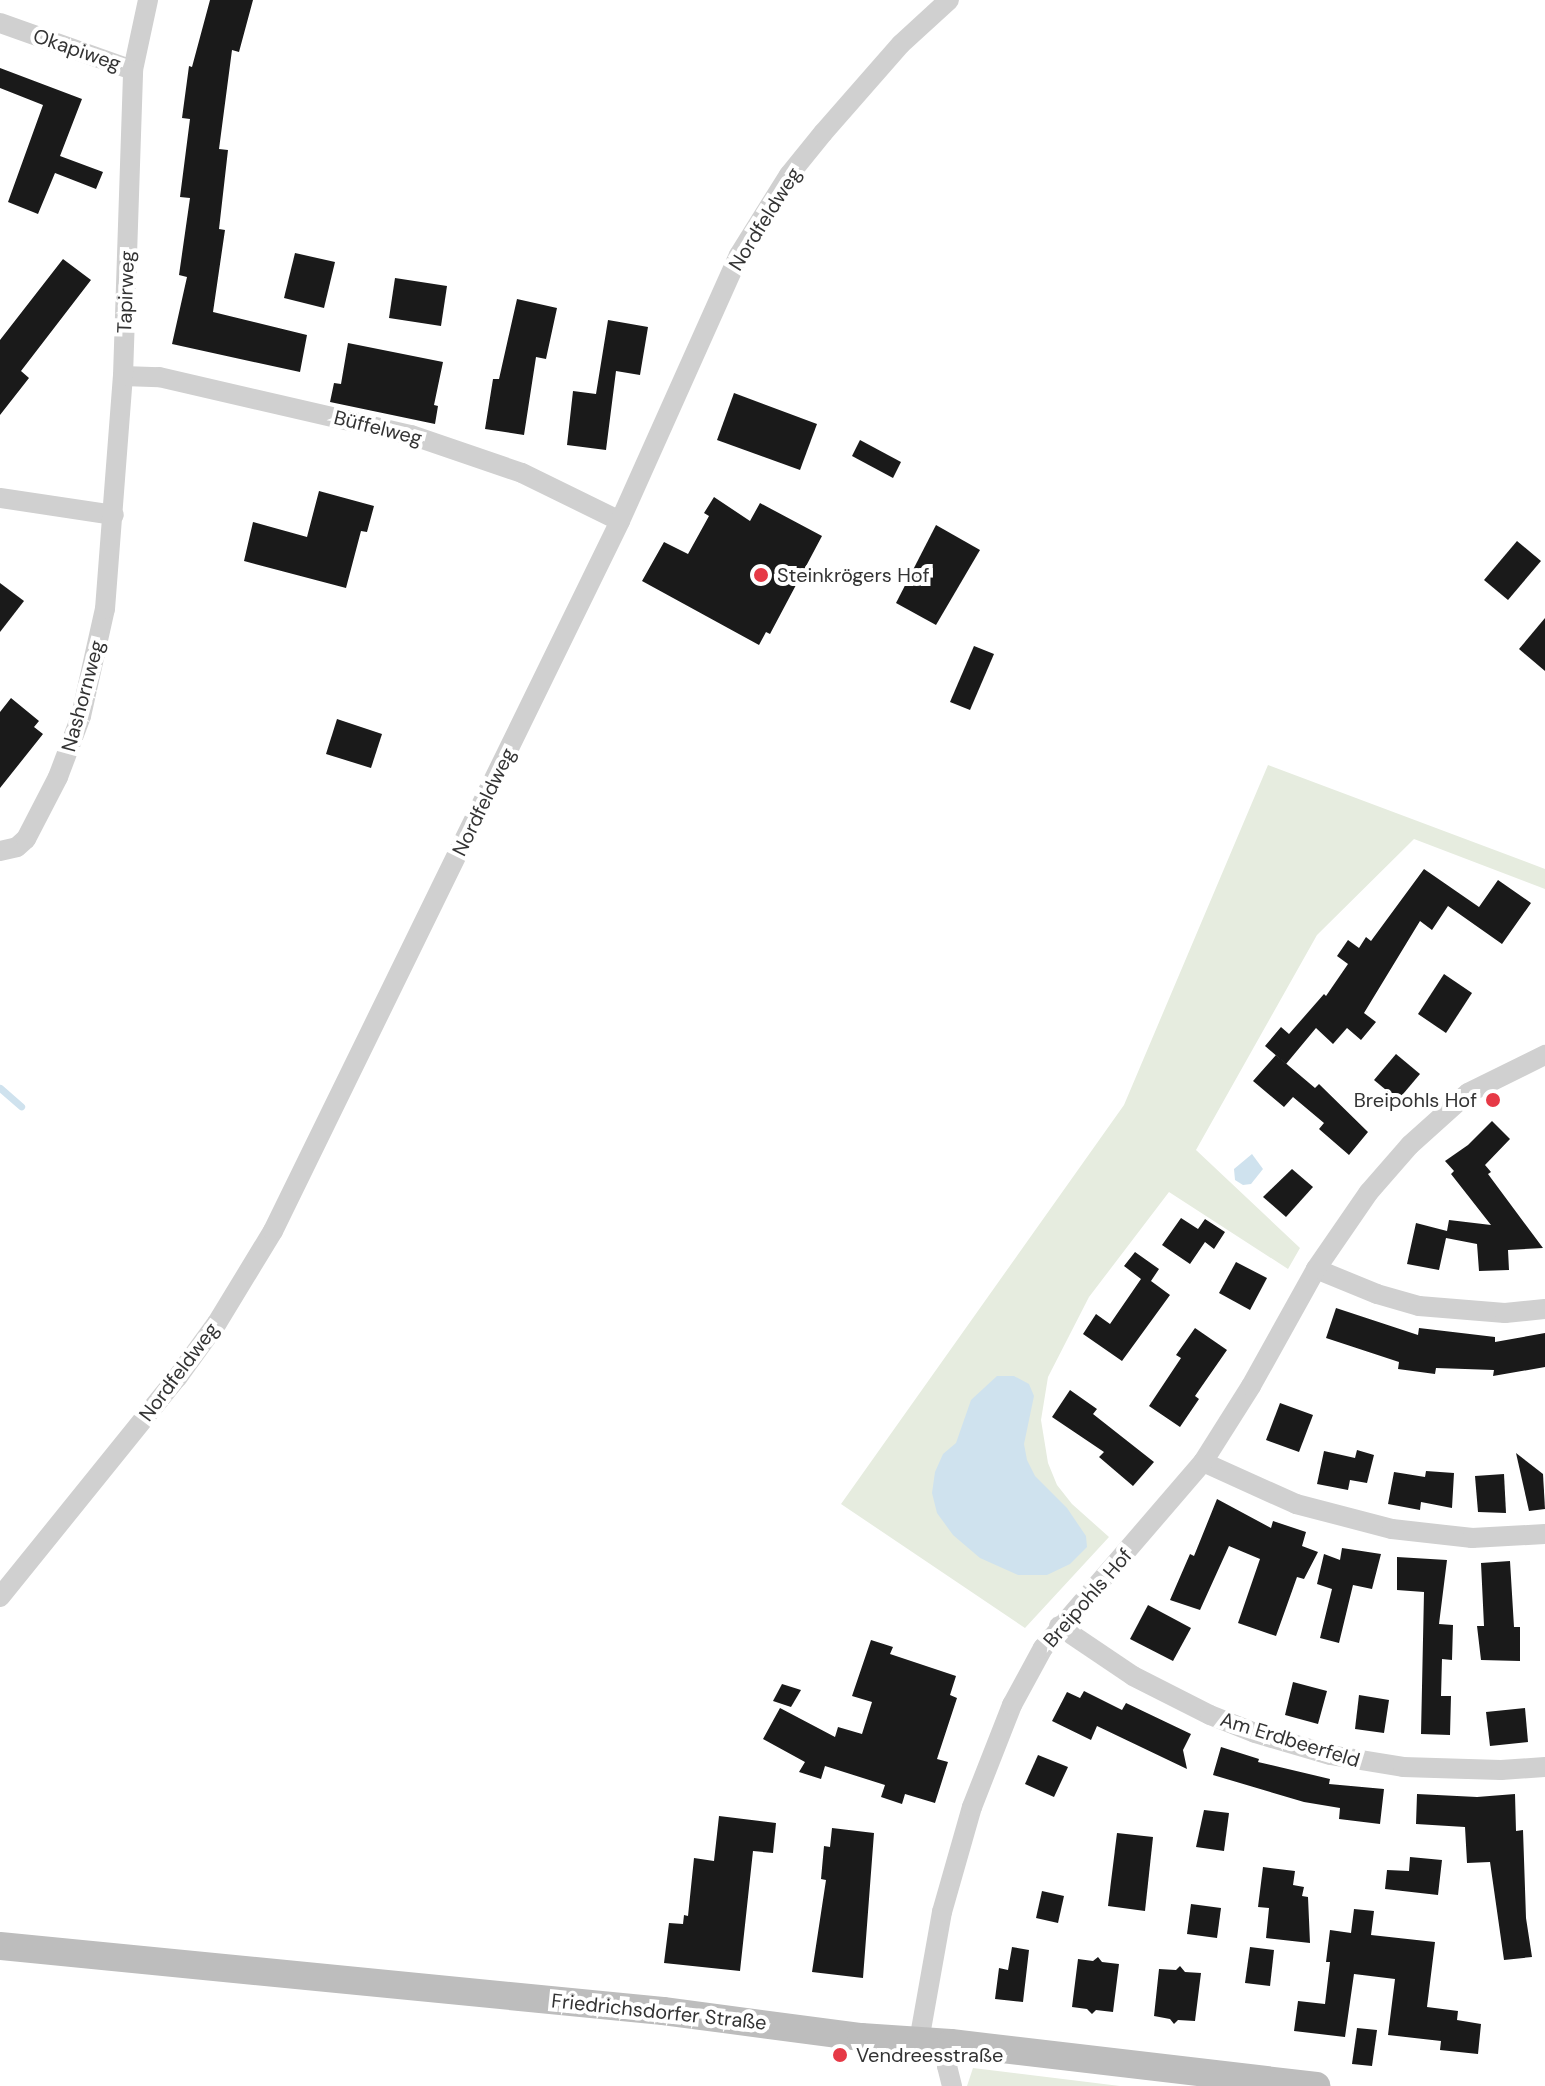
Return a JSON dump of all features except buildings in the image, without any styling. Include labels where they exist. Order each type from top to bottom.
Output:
[{"type":"main road","name":"Friedrichsdorfer Straße","points":[[0,1946],[663,2011],[861,2037],[951,2043],[1316,2086]]},
{"type":"street","name":"Okapiweg","points":[[0,23],[133,70],[148,0]]},
{"type":"street","name":"Nordfeldweg","points":[[0,1597],[177,1378],[263,1250],[620,521],[739,255],[766,210],[842,111],[901,44],[949,0]]},
{"type":"street","name":"Tapirweg","points":[[114,515],[123,376],[133,70]]},
{"type":"street","name":"Büffelweg","points":[[123,376],[159,377],[411,435],[522,473],[620,521]]},
{"type":"street","points":[[0,498],[114,515]]},
{"type":"street","name":"Nashornweg","points":[[0,851],[17,847],[32,830],[73,741],[105,609],[114,515]]},
{"type":"street","name":"Breipohls Hof","points":[[919,2041],[942,1912],[972,1807],[1012,1705],[1059,1626],[1137,1543],[1203,1462],[1251,1386],[1316,1269],[1369,1192],[1437,1120],[1488,1081],[1545,1055]]},
{"type":"street","points":[[1316,1269],[1377,1294],[1419,1306],[1505,1313],[1545,1309]]},
{"type":"street","points":[[1203,1462],[1296,1504],[1392,1529],[1472,1538],[1545,1534]]},
{"type":"street","name":"Am Erdbeerfeld","points":[[1059,1626],[1133,1676],[1210,1715],[1330,1755],[1403,1767],[1501,1770],[1545,1767]]},
{"type":"street","points":[[951,2043],[947,2066],[952,2086]]},
{"type":"shaded area","points":[[1268,765],[1545,869],[1545,889],[1414,839],[1317,935],[1196,1150],[1300,1248],[1288,1269],[1169,1192],[1089,1297],[1048,1377],[1041,1420],[1048,1463],[1057,1485],[1072,1504],[1109,1537],[1025,1628],[841,1504],[1124,1105]]},
{"type":"shaded area","points":[[973,2068],[1120,2086],[967,2086]]},
{"type":"water","points":[[1252,1154],[1263,1169],[1251,1184],[1243,1185],[1235,1180],[1234,1169]]},
{"type":"water","points":[[997,1376],[1014,1376],[1029,1384],[1034,1396],[1024,1444],[1027,1460],[1035,1476],[1067,1508],[1086,1536],[1087,1547],[1070,1564],[1047,1575],[1018,1575],[980,1558],[953,1535],[937,1513],[932,1493],[935,1472],[943,1454],[956,1443],[971,1400]]},
{"type":"waterway","points":[[0,1088],[21,1106]]},
{"type":"place","name":"Steinkrögers Hof","points":[[761,575]]},
{"type":"place","name":"Breipohls Hof","points":[[1493,1100]]},
{"type":"place","name":"Vendreesstraße","points":[[840,2055]]}]
